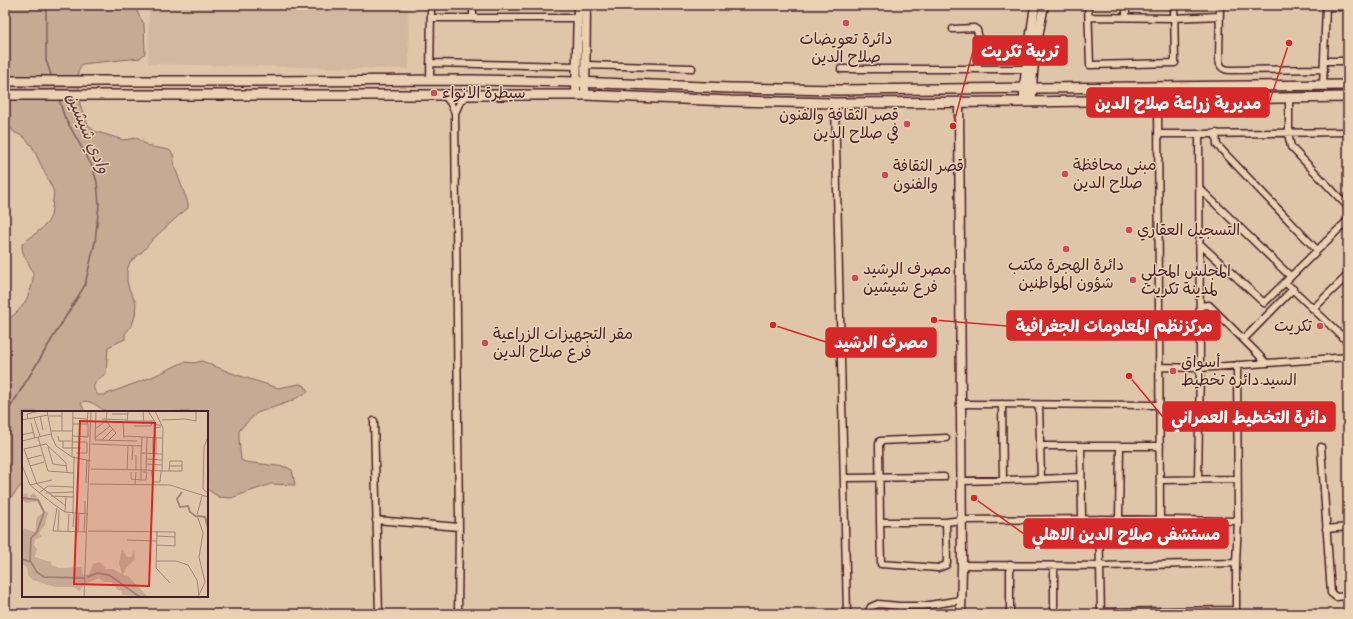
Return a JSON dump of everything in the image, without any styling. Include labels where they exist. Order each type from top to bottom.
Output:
[{"type":"main road","points":[[5,81],[430,80],[580,82],[730,88],[839,90],[1348,85]]},
{"type":"main road","points":[[368,81],[369,94]]},
{"type":"main road","points":[[5,95],[580,95],[730,101],[835,103],[1348,98]]},
{"type":"street","points":[[430,80],[431,5]]},
{"type":"street","points":[[473,5],[473,17]]},
{"type":"street","points":[[578,5],[576,66],[580,82],[580,95]]},
{"type":"street","points":[[580,82],[585,65],[586,5]]},
{"type":"street","points":[[1028,102],[1026,69],[1035,5]]},
{"type":"street","points":[[1028,88],[1044,5]]},
{"type":"street","points":[[1088,5],[1090,65],[1175,63],[1174,5]]},
{"type":"street","points":[[1126,5],[1126,18]]},
{"type":"street","points":[[1220,5],[1219,64],[1225,70],[1324,69]]},
{"type":"street","points":[[1323,86],[1326,6],[1348,7]]},
{"type":"street","points":[[1089,17],[1174,18],[1220,16]]},
{"type":"street","points":[[431,18],[577,18]]},
{"type":"street","points":[[953,29],[974,28],[977,30],[978,69]]},
{"type":"street","points":[[1325,61],[1348,61]]},
{"type":"street","points":[[430,63],[576,66]]},
{"type":"street","points":[[585,65],[692,68]]},
{"type":"street","points":[[841,69],[1026,69]]},
{"type":"street","points":[[443,94],[450,102],[455,113],[459,527],[458,614]]},
{"type":"street","points":[[455,113],[460,102],[468,94]]},
{"type":"street","points":[[1289,99],[1289,143],[1294,151],[1348,207]]},
{"type":"street","points":[[1158,100],[1160,520]]},
{"type":"street","points":[[959,102],[961,614]]},
{"type":"street","points":[[835,103],[848,614]]},
{"type":"street","points":[[1158,134],[1348,132]]},
{"type":"street","points":[[1216,133],[1217,145],[1318,250]]},
{"type":"street","points":[[1198,479],[1200,368],[1199,134]]},
{"type":"street","points":[[1199,188],[1290,276]]},
{"type":"street","points":[[1199,243],[1264,303],[1348,220]]},
{"type":"street","points":[[1313,309],[1348,275]]},
{"type":"street","points":[[1285,282],[1348,342]]},
{"type":"street","points":[[1244,339],[1293,290]]},
{"type":"street","points":[[1200,306],[1210,305],[1266,363]]},
{"type":"street","points":[[1159,367],[1200,368],[1348,357]]},
{"type":"street","points":[[1100,518],[1101,613],[1236,612],[1238,521],[1237,365]]},
{"type":"street","points":[[961,404],[1159,405]]},
{"type":"street","points":[[1002,404],[1003,480]]},
{"type":"street","points":[[1039,404],[1041,479]]},
{"type":"street","points":[[374,421],[379,614]]},
{"type":"street","points":[[946,438],[880,441],[880,564],[938,568],[946,565],[946,522]]},
{"type":"street","points":[[1040,446],[1160,446]]},
{"type":"street","points":[[1081,446],[1082,519]]},
{"type":"street","points":[[1119,519],[1120,446]]},
{"type":"street","points":[[1320,447],[1331,593],[1336,597],[1348,596]]},
{"type":"street","points":[[844,478],[944,477]]},
{"type":"street","points":[[961,481],[1081,477]]},
{"type":"street","points":[[1160,480],[1238,479]]},
{"type":"street","points":[[880,522],[1100,518],[1238,521]]},
{"type":"street","points":[[376,520],[459,527]]},
{"type":"street","points":[[1326,529],[1348,527]]},
{"type":"street","points":[[962,565],[1100,566],[1236,563]]},
{"type":"street","points":[[1010,566],[1010,614]]},
{"type":"street","points":[[1054,566],[1054,614]]},
{"type":"street","points":[[867,614],[871,607],[878,604],[922,606],[961,600]]},
{"type":"shaded area","points":[[5,5],[136,5],[138,14],[144,24],[145,53],[140,58],[82,64],[78,71],[80,105],[87,123],[94,131],[123,140],[137,138],[148,146],[169,150],[173,154],[175,168],[188,203],[188,208],[130,262],[127,270],[127,281],[136,303],[135,316],[132,325],[125,334],[125,339],[108,347],[106,373],[97,380],[94,388],[98,395],[104,395],[152,377],[184,362],[194,363],[202,361],[234,374],[278,388],[300,384],[305,386],[308,392],[289,402],[257,413],[239,431],[241,460],[245,462],[286,467],[292,470],[295,485],[271,484],[231,498],[219,497],[208,490],[208,411],[107,411],[88,401],[84,401],[81,403],[85,411],[22,411],[22,484],[5,505],[5,322],[21,308],[29,294],[33,281],[33,273],[24,255],[22,244],[48,222],[51,216],[54,192],[32,146],[24,137],[14,132],[5,122]]},
{"type":"shaded area","points":[[149,5],[408,5],[409,69],[148,64]]},
{"type":"waterway","name":"وادي شيشين","points":[[46,5],[46,60],[52,78]]},
{"type":"waterway","name":"وادي شيشين","points":[[54,84],[57,92]]},
{"type":"waterway","name":"وادي شيشين","points":[[5,416],[85,285],[95,242],[99,204],[97,182],[92,166],[64,116],[59,99]]},
{"type":"place","name":"دائرة تعويضات صلاح الدين","points":[[846,23]]},
{"type":"place","name":"مديرية زراعة صلاح الدين","points":[[1289,43]]},
{"type":"place","name":"سيطرة الانواء","points":[[434,93]]},
{"type":"place","name":"قصر الثقافة والفنون في صلاح الدين","points":[[907,124]]},
{"type":"place","name":"تربية تكريت","points":[[953,126]]},
{"type":"place","name":"مبنى محافظة صلاح الدين","points":[[1065,174]]},
{"type":"place","name":"قصر الثقافة والفنون","points":[[885,175]]},
{"type":"place","name":"التسجيل العقاري","points":[[1129,230]]},
{"type":"place","name":"دائرة الهجرة مكتب شؤون المواطنين","points":[[1066,249]]},
{"type":"place","name":"مصرف الرشيد فرع شيشين","points":[[855,278]]},
{"type":"place","name":"المجلس المحلي لمدينة تكريت","points":[[1133,280]]},
{"type":"place","name":"مركزنظم المعلومات الجغرافية","points":[[934,320]]},
{"type":"place","name":"مصرف الرشيد","points":[[773,325]]},
{"type":"place","name":"تكريت","points":[[1320,326]]},
{"type":"place","name":"مقر التجهيزات الزراعية فرع صلاح الدين","points":[[485,343]]},
{"type":"place","name":"أسواق السيد.دائره تخطيط","points":[[1173,371]]},
{"type":"place","name":"دائرة التخطيط العمراني","points":[[1129,376]]},
{"type":"place","name":"مستشفى صلاح الدين الاهلي","points":[[974,498]]}]
